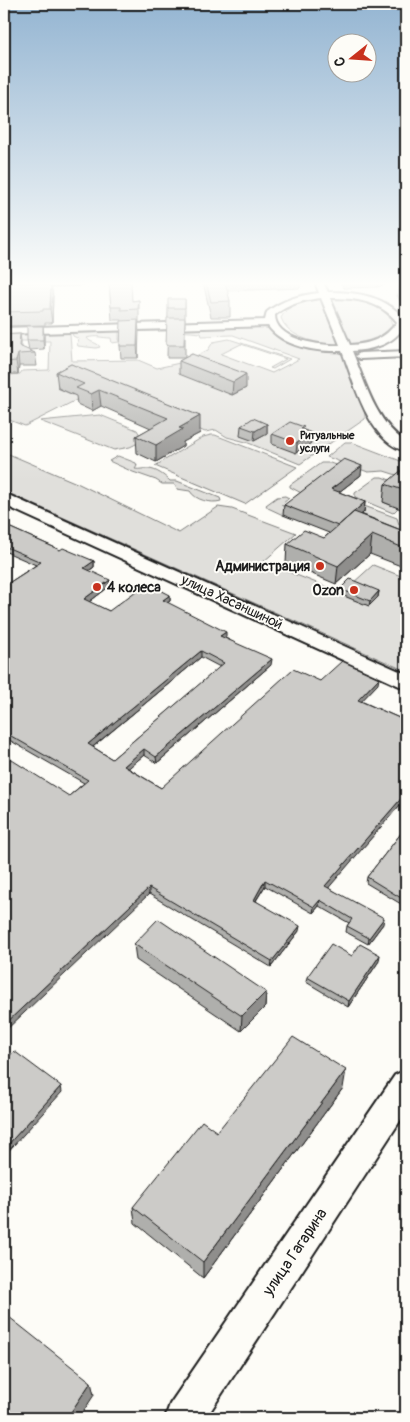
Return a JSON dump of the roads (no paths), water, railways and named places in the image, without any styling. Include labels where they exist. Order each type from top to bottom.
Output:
[{"type":"street","points":[[328,348],[349,352],[406,354]]},
{"type":"street","points":[[347,348],[374,419],[389,436],[406,446]]},
{"type":"street","points":[[349,352],[361,348]]},
{"type":"street","name":"улица Хасаншиной","points":[[4,498],[406,682]]},
{"type":"street","name":"улица Гагарина","points":[[184,1418],[406,1084]]},
{"type":"place","name":"Ритуальные услуги","points":[[290,441]]},
{"type":"place","name":"Администрация","points":[[320,566]]},
{"type":"place","name":"4 колеса","points":[[97,587]]},
{"type":"place","name":"Ozon","points":[[354,590]]}]
